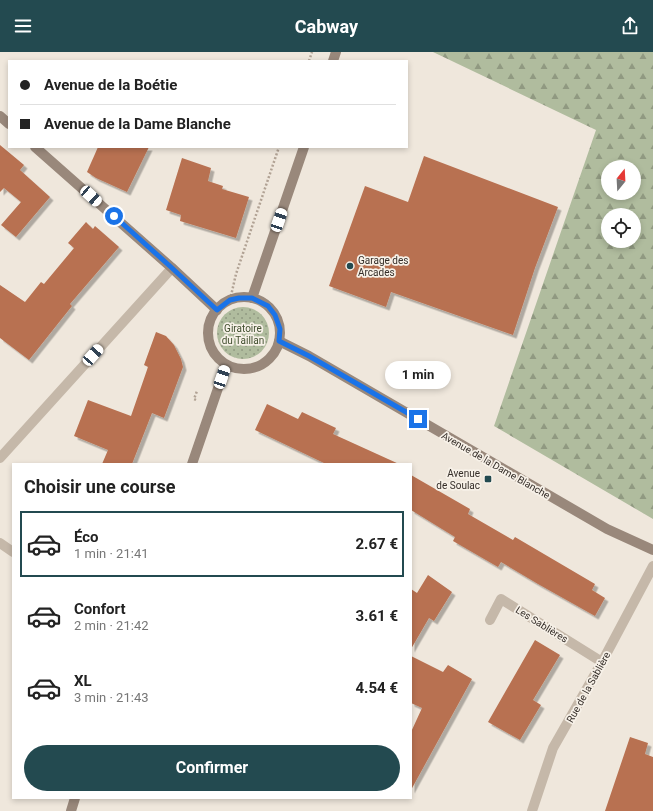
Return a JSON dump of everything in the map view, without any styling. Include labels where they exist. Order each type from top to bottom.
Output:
[{"type":"main road","points":[[0,116],[8,123]]},
{"type":"main road","points":[[37,148],[217,310]]},
{"type":"main road","points":[[252,298],[304,148]]},
{"type":"main road","points":[[252,298],[268,306],[275,315],[280,329],[279,341],[272,356],[262,365],[248,369],[226,365],[214,354],[208,338],[209,324],[217,310],[230,300],[252,298]]},
{"type":"main road","name":"Avenue de la Dame Blanche","points":[[279,341],[309,356],[607,529],[653,550]]},
{"type":"main road","points":[[192,463],[226,365]]},
{"type":"main road","points":[[71,811],[75,799]]},
{"type":"street","points":[[0,458],[172,268]]},
{"type":"street","points":[[0,543],[12,551]]},
{"type":"street","name":"Rue de la Sablière","points":[[532,811],[553,748],[602,662],[653,566]]},
{"type":"street","name":"Les Sablières","points":[[490,620],[501,599],[602,662]]},
{"type":"path","points":[[230,300],[236,274],[279,148]]},
{"type":"green space","points":[[433,52],[653,52],[653,519],[494,426],[596,130]]},
{"type":"green space","name":"Giratoire du Taillan","points":[[243,307],[257,311],[265,319],[269,333],[265,347],[257,355],[243,359],[229,355],[221,347],[217,333],[221,319],[229,311]]},
{"type":"building","points":[[0,145],[24,165],[20,170],[50,197],[16,237],[1,225],[21,202],[4,188],[0,192]]},
{"type":"building","points":[[98,148],[149,148],[127,192],[96,178],[87,172]]},
{"type":"building","points":[[424,156],[558,207],[535,268],[513,335],[391,292],[386,307],[329,286],[365,186],[408,202]]},
{"type":"building","points":[[182,158],[211,168],[208,181],[223,186],[222,189],[249,197],[236,238],[180,221],[181,215],[166,210]]},
{"type":"building","points":[[86,222],[93,229],[95,226],[119,247],[70,304],[72,306],[29,360],[0,338],[0,285],[25,302],[41,282],[44,284],[74,248],[68,243]]},
{"type":"building","points":[[156,332],[166,336],[174,345],[181,359],[183,367],[164,418],[152,413],[132,463],[102,463],[108,450],[74,436],[88,400],[131,416],[148,367],[144,365]]},
{"type":"building","points":[[267,404],[298,419],[302,412],[336,428],[333,434],[397,463],[324,463],[255,430]]},
{"type":"building","points":[[412,476],[470,509],[468,514],[513,540],[515,537],[595,584],[592,590],[605,598],[595,616],[501,562],[498,567],[453,541],[455,537],[412,511]]},
{"type":"building","points":[[428,575],[452,592],[434,621],[429,618],[412,647],[412,590],[417,593]]},
{"type":"building","points":[[535,640],[560,655],[533,700],[541,705],[520,740],[488,722]]},
{"type":"building","points":[[412,656],[443,672],[448,665],[472,679],[412,788],[412,730],[422,708],[412,703]]},
{"type":"building","points":[[630,737],[648,743],[645,754],[653,757],[653,811],[605,811]]},
{"type":"place","name":"Garage des Arcades","points":[[350,266]]},
{"type":"place","name":"Avenue de Soulac","points":[[488,479]]},
{"type":"route","points":[[114,216],[217,310],[230,300],[239,298],[252,298],[268,306],[275,315],[280,329],[279,341],[309,356],[418,419]]}]
